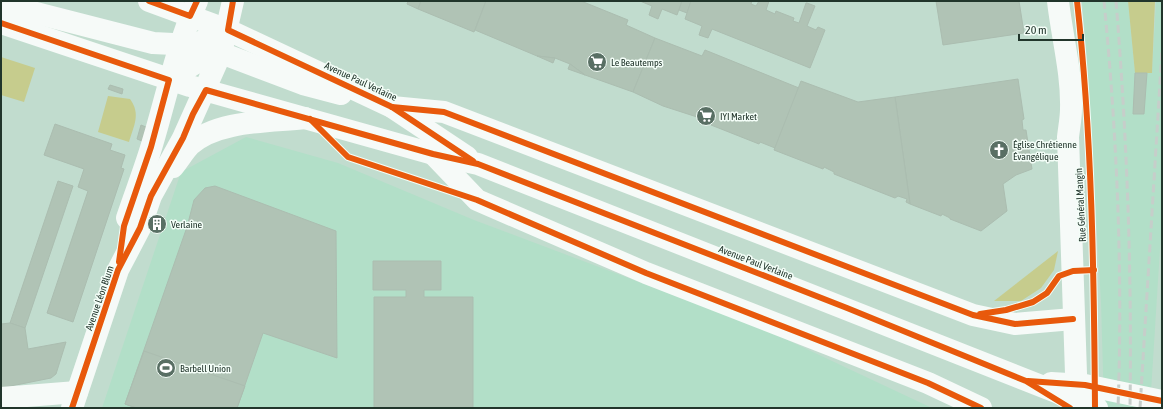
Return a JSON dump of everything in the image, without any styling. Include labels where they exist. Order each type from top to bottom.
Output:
[{"type":"street","points":[[149,1],[200,35],[303,84],[392,107],[444,112],[973,315],[1015,324],[1073,319]]},
{"type":"street","name":"Avenue Léon Blum","points":[[118,270],[124,226],[151,147],[169,80],[200,35],[228,30],[233,1]]},
{"type":"street","name":"Rue Général Mangin","points":[[1058,1],[1061,34],[1066,57],[1071,109],[1068,137],[1077,408]]},
{"type":"street","points":[[1,4],[153,44],[200,35]]},
{"type":"street","name":"Avenue Paul Verlaine","points":[[1,23],[169,80],[433,154],[478,164],[847,308],[1026,381]]},
{"type":"street","name":"Avenue Paul Verlaine","points":[[228,30],[392,107],[478,164]]},
{"type":"street","points":[[198,88],[200,35]]},
{"type":"street","name":"Avenue Léon Blum","points":[[74,400],[118,270],[140,228],[150,196],[183,138],[193,114],[198,88],[200,35]]},
{"type":"street","points":[[150,196],[190,145],[206,134],[234,126],[308,118]]},
{"type":"street","points":[[433,154],[477,200],[646,273],[928,383],[981,408]]},
{"type":"street","points":[[1026,381],[1085,386],[1162,401]]},
{"type":"street","points":[[1026,381],[1070,408]]},
{"type":"street","points":[[1026,381],[1097,408]]},
{"type":"street","points":[[1,398],[74,400]]},
{"type":"shaded area","points":[[1082,1],[1128,1],[1135,73],[1152,73],[1156,1],[1162,1],[1162,217],[1150,408],[1104,408],[1101,302],[1087,60]]},
{"type":"shaded area","points":[[1128,1],[1155,1],[1152,73],[1135,73]]},
{"type":"shaded area","points":[[1,57],[35,68],[24,102],[1,95]]},
{"type":"shaded area","points":[[108,96],[130,99],[133,104],[136,120],[129,142],[98,132]]},
{"type":"shaded area","points":[[246,137],[338,163],[474,220],[764,329],[932,408],[102,408],[181,172]]},
{"type":"shaded area","points":[[1058,251],[1054,270],[1041,288],[1021,301],[994,301]]},
{"type":"building","points":[[408,1],[421,1],[418,9],[407,4]]},
{"type":"building","points":[[421,1],[486,1],[474,32],[418,9]]},
{"type":"building","points":[[486,1],[581,1],[628,20],[626,25],[655,38],[633,92],[585,75],[570,64],[555,58],[537,56],[475,30]]},
{"type":"building","points":[[640,1],[682,1],[677,15],[662,9],[658,19],[649,15],[652,6]]},
{"type":"building","points":[[682,1],[691,1],[687,13],[679,10]]},
{"type":"building","points":[[691,1],[752,1],[751,4],[756,6],[759,1],[769,1],[766,10],[775,14],[776,11],[794,18],[793,21],[799,23],[807,3],[815,6],[807,26],[816,30],[818,27],[825,30],[810,68],[712,29],[708,38],[699,35],[702,26],[685,19]]},
{"type":"building","points":[[936,1],[1019,1],[1024,33],[943,45]]},
{"type":"building","points":[[655,38],[702,56],[705,50],[799,88],[775,148],[760,142],[759,144],[711,125],[712,122],[663,106],[633,92]]},
{"type":"building","points":[[537,56],[555,58],[553,63]]},
{"type":"building","points":[[570,64],[585,75],[568,69]]},
{"type":"building","points":[[1135,73],[1147,73],[1144,114],[1133,114]]},
{"type":"building","points":[[1018,79],[1024,119],[1022,120],[1023,130],[1026,130],[1032,169],[1016,175],[1003,184],[1007,211],[981,231],[950,219],[942,214],[941,216],[910,204],[895,97]]},
{"type":"building","points":[[801,81],[858,102],[895,97],[910,204],[906,202],[907,199],[898,196],[895,198],[834,174],[834,172],[824,167],[823,169],[774,150]]},
{"type":"building","points":[[110,85],[123,89],[122,94],[108,89]]},
{"type":"building","points":[[55,124],[112,144],[110,150],[125,155],[121,168],[124,169],[73,322],[47,313],[88,191],[78,187],[84,169],[44,155]]},
{"type":"building","points":[[141,125],[146,127],[142,141],[137,139]]},
{"type":"building","points":[[58,181],[73,186],[25,328],[10,323]]},
{"type":"building","points":[[215,186],[336,231],[337,358],[263,333],[237,408],[136,408],[125,404],[187,227],[194,200],[205,188]]},
{"type":"building","name":"Verlaine","points":[[157,215],[162,217],[157,233],[151,231]]},
{"type":"building","points":[[373,261],[441,261],[441,290],[424,290],[424,297],[473,297],[473,408],[374,408],[374,297],[406,297],[406,290],[373,290]]},
{"type":"building","points":[[10,323],[25,328],[28,349],[66,342],[56,374],[51,378],[1,388],[1,324]]},
{"type":"building","name":"Barbell Union","points":[[144,351],[245,386],[237,408],[137,408],[125,404]]},
{"type":"railway","points":[[1104,1],[1109,52],[1118,204],[1120,306],[1118,408]]},
{"type":"railway","points":[[1116,1],[1128,204],[1130,408]]},
{"type":"railway","points":[[1140,408],[1162,50]]},
{"type":"cycle path","points":[[149,1],[190,16],[197,1]]},
{"type":"cycle path","points":[[233,1],[228,30],[392,107],[473,161]]},
{"type":"cycle path","points":[[1077,1],[1089,153],[1093,255],[1095,408]]},
{"type":"cycle path","points":[[1,23],[169,80],[151,147],[124,226],[119,262]]},
{"type":"cycle path","points":[[72,408],[118,270],[140,228],[151,196],[183,138],[193,114],[206,90],[433,154],[478,164],[847,308],[1026,381],[1070,408]]},
{"type":"cycle path","points":[[392,107],[444,112],[973,315],[1015,324],[1073,319]]},
{"type":"cycle path","points":[[310,119],[348,157],[477,200],[646,273],[928,383],[981,408]]},
{"type":"cycle path","points":[[980,314],[1006,310],[1033,302],[1047,293],[1059,276],[1073,271],[1094,270]]},
{"type":"cycle path","points":[[1028,381],[1085,385],[1162,401]]},
{"type":"place","name":"Le Beautemps","points":[[597,62]]},
{"type":"place","name":"IYI Market","points":[[706,116]]},
{"type":"place","name":"Église Chrétienne Évangélique","points":[[999,150]]},
{"type":"place","name":"Verlaine","points":[[157,224]]},
{"type":"place","name":"Barbell Union","points":[[166,368]]}]
